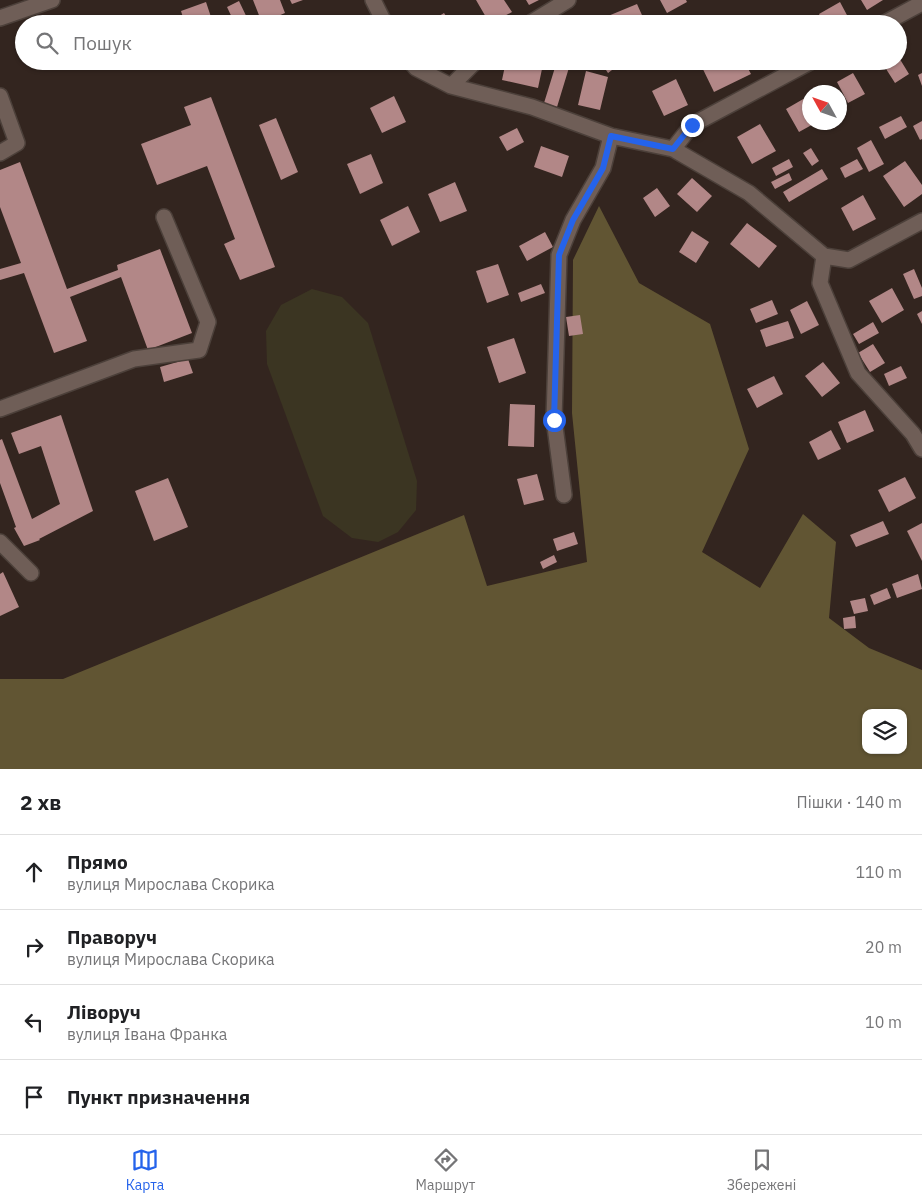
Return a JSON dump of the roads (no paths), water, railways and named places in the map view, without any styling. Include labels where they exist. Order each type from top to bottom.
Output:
[{"type":"street","points":[[0,18],[52,0]]},
{"type":"street","points":[[373,0],[380,15]]},
{"type":"street","points":[[544,15],[568,0]]},
{"type":"street","points":[[900,15],[922,3]]},
{"type":"street","points":[[420,70],[451,86],[532,107],[611,136],[673,149],[749,193],[824,256],[849,260],[922,221]]},
{"type":"street","points":[[451,86],[467,70]]},
{"type":"street","points":[[673,149],[692,125],[795,70]]},
{"type":"street","points":[[0,96],[17,143],[0,153]]},
{"type":"street","points":[[564,495],[554,420],[559,255],[573,220],[603,168],[611,136]]},
{"type":"street","points":[[0,409],[134,359],[199,350],[208,322],[164,217]]},
{"type":"street","points":[[824,256],[820,283],[858,373],[917,432],[922,449]]},
{"type":"street","points":[[0,542],[31,573]]}]
